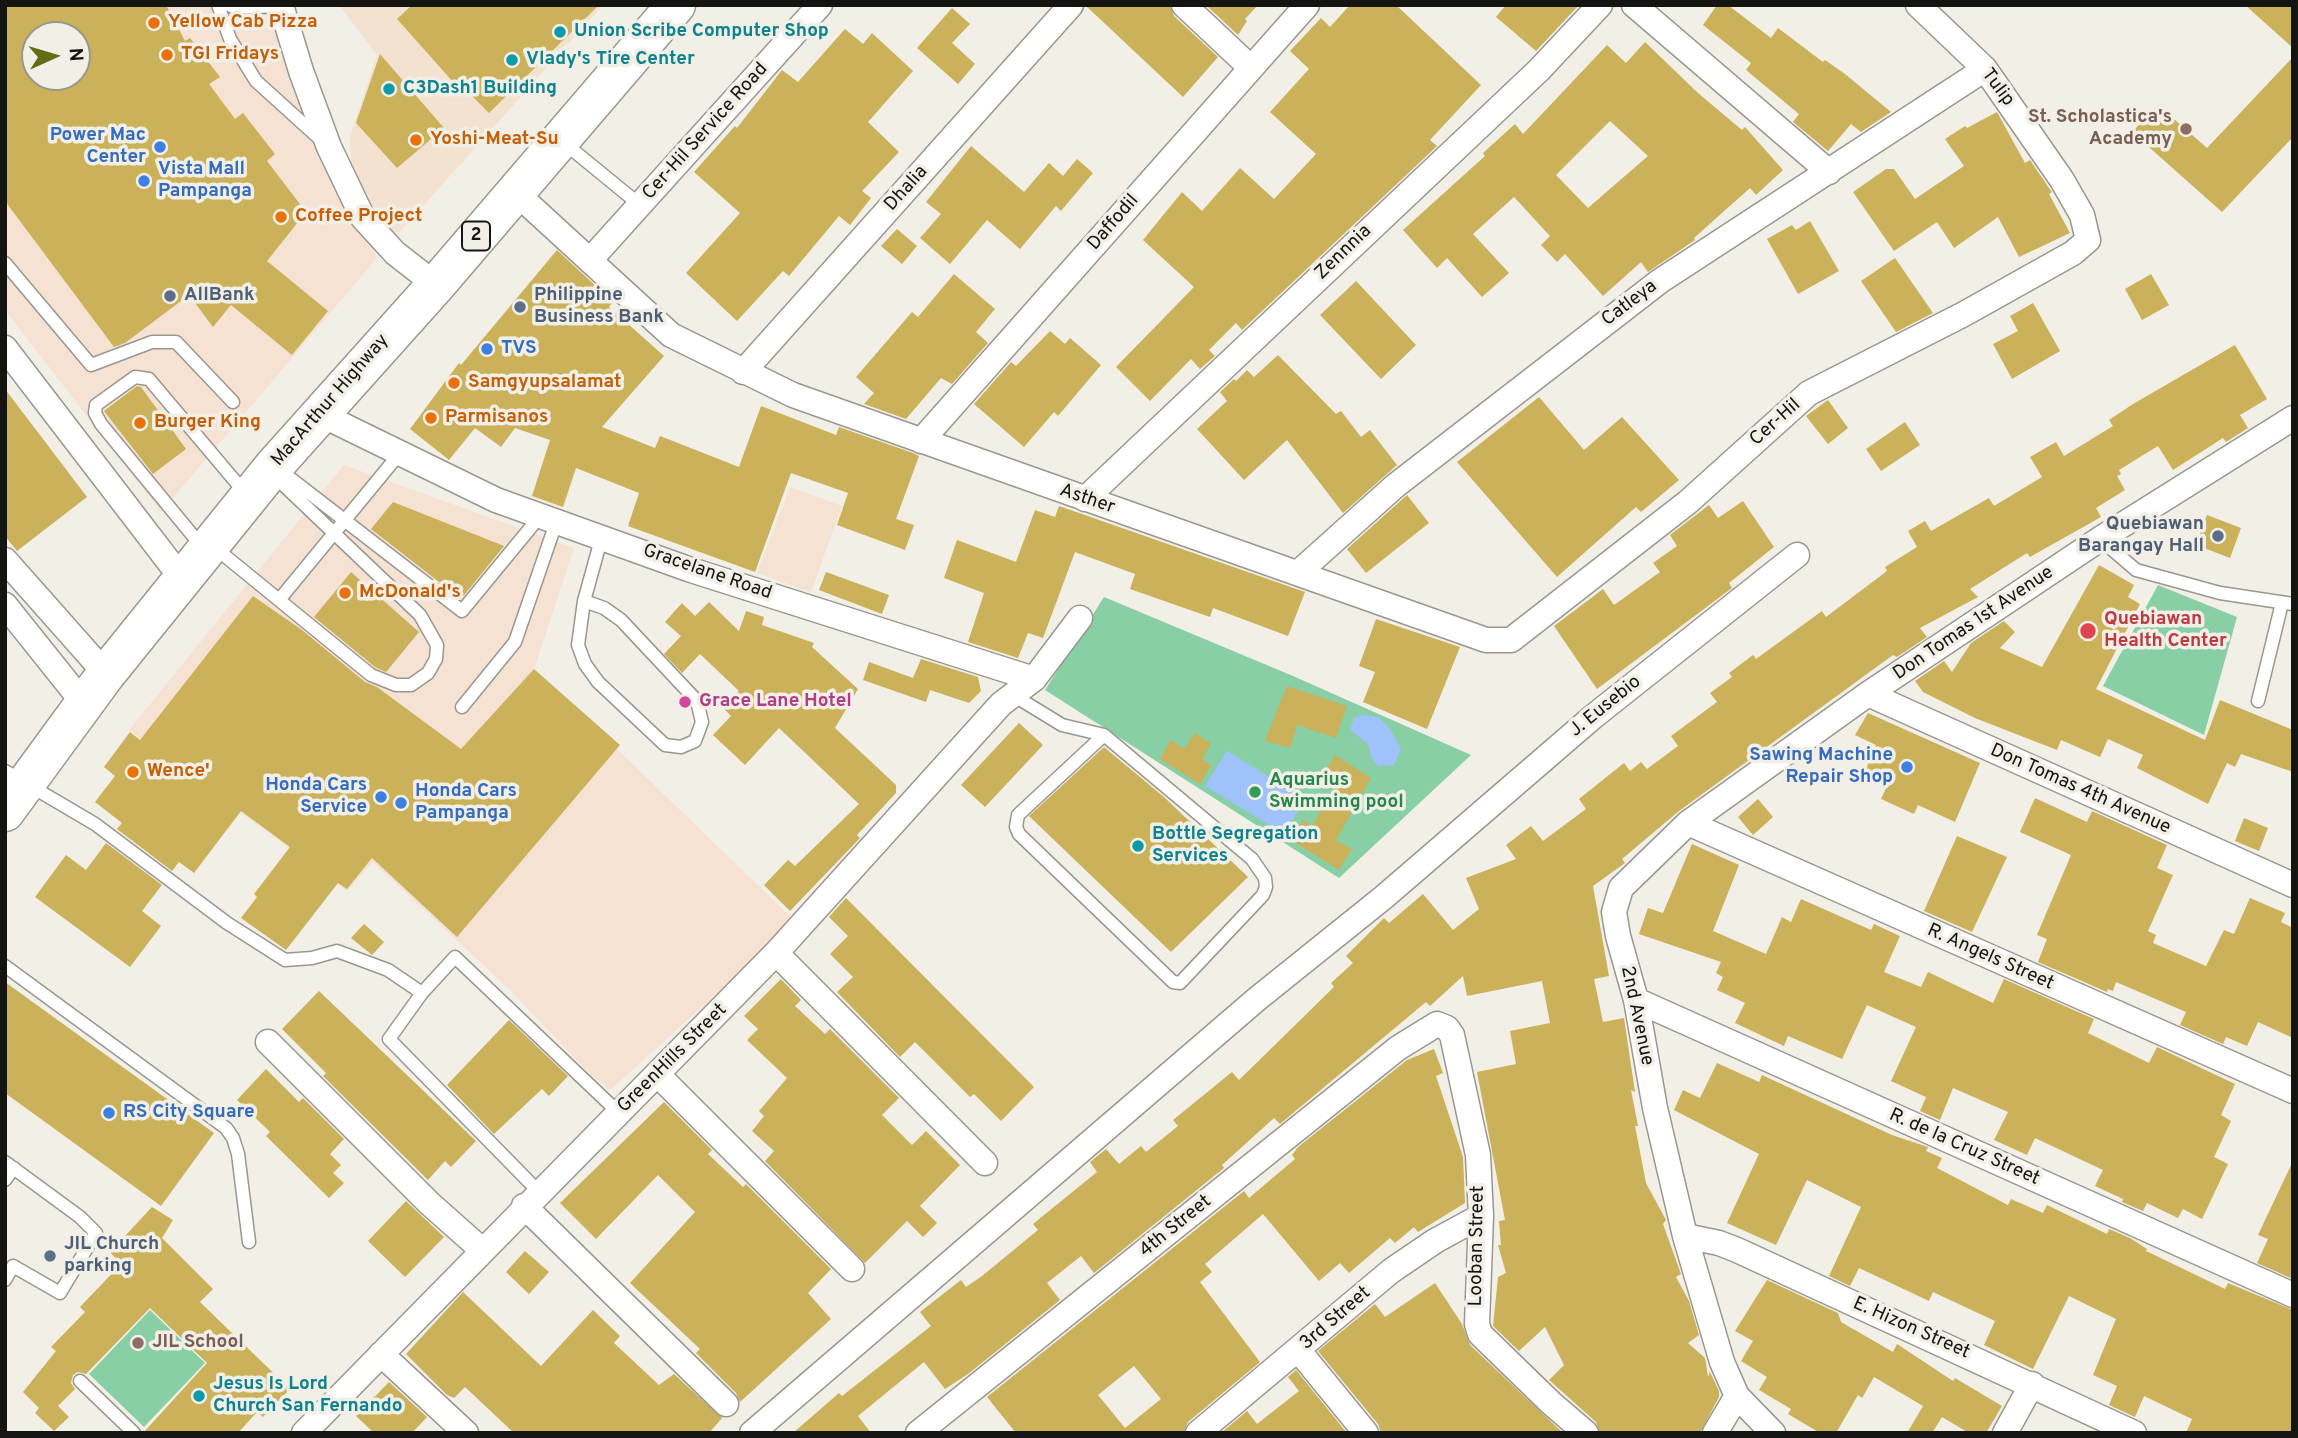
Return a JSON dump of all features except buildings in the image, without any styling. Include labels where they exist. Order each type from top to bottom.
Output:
[{"type":"highway","name":"MacArthur Highway","points":[[12,788],[85,705],[106,674],[264,478],[436,285],[676,5]]},
{"type":"street","name":"Cer-Hil Service Road","points":[[591,259],[820,5]]},
{"type":"street","name":"Dhalia","points":[[743,372],[1071,5]]},
{"type":"street","points":[[1184,5],[1251,68]]},
{"type":"street","name":"Daffodil","points":[[921,441],[1307,5]]},
{"type":"street","name":"Zennnia","points":[[1085,499],[1539,70],[1600,5]]},
{"type":"street","points":[[1634,5],[1829,172]]},
{"type":"street","name":"Tulip","points":[[1919,5],[1985,69],[2063,180],[2082,215],[2088,240],[2073,253]]},
{"type":"street","points":[[281,6],[301,71],[329,146],[363,218],[395,253],[436,285]]},
{"type":"street","name":"Catleya","points":[[1299,572],[1395,486],[1660,281],[1985,69]]},
{"type":"street","name":"Asther","points":[[514,191],[671,335],[793,396],[1486,640],[1511,640]]},
{"type":"street","name":"Cer-Hil","points":[[1511,640],[1688,502],[1809,393],[1964,314],[2073,253]]},
{"type":"street","points":[[5,348],[200,559]]},
{"type":"street","name":"Gracelane Road","points":[[320,414],[496,500],[602,535],[691,570],[1034,679]]},
{"type":"street","name":"Don Tomas 1st Avenue","points":[[1868,694],[2100,539],[2293,418]]},
{"type":"street","name":"J. Eusebio","points":[[752,1433],[1257,999],[1384,897],[1419,864],[1594,716],[1797,555]]},
{"type":"street","points":[[5,560],[106,674]]},
{"type":"street","points":[[5,605],[85,705]]},
{"type":"street","points":[[1034,679],[1080,618]]},
{"type":"street","name":"GreenHills Street","points":[[304,1433],[776,953],[1001,704],[1034,679]]},
{"type":"street","name":"2nd Avenue","points":[[1773,1433],[1737,1396],[1722,1362],[1685,1236],[1655,1108],[1636,1000],[1614,912],[1621,888],[1688,823],[1868,694]]},
{"type":"street","name":"Don Tomas 4th Avenue","points":[[1868,694],[2293,885]]},
{"type":"street","name":"R. Angels Street","points":[[1688,823],[2293,1091]]},
{"type":"street","points":[[776,953],[985,1163]]},
{"type":"street","name":"R. de la Cruz Street","points":[[1636,1000],[2293,1295]]},
{"type":"street","name":"Looban Street","points":[[1437,1024],[1447,1028],[1452,1035],[1478,1155],[1481,1216],[1477,1305],[1480,1334],[1550,1404],[1586,1433]]},
{"type":"street","name":"4th Street","points":[[918,1433],[1398,1048],[1437,1024]]},
{"type":"street","points":[[268,1042],[429,1203],[482,1250]]},
{"type":"street","points":[[658,1075],[852,1269]]},
{"type":"street","points":[[532,1199],[726,1405]]},
{"type":"street","name":"3rd Street","points":[[1198,1433],[1299,1351],[1391,1271],[1435,1241],[1481,1216]]},
{"type":"street","name":"E. Hizon Street","points":[[1685,1236],[1719,1242],[2134,1433]]},
{"type":"street","points":[[1299,1351],[1366,1433]]},
{"type":"street","points":[[381,1354],[466,1433]]},
{"type":"street","points":[[2005,1433],[2032,1384]]},
{"type":"street","points":[[1715,1433],[1737,1396]]},
{"type":"lane","points":[[218,5],[230,39],[256,81],[329,146]]},
{"type":"lane","points":[[229,5],[235,8],[281,6]]},
{"type":"lane","points":[[561,139],[640,205]]},
{"type":"lane","points":[[5,262],[91,365],[152,342],[176,342],[233,402]]},
{"type":"lane","points":[[135,377],[149,379],[264,478],[335,533],[403,596],[430,629],[437,645],[436,659],[428,673],[411,685],[396,685],[371,675],[279,600],[200,559],[101,424],[95,413],[96,405],[135,377]]},
{"type":"lane","points":[[279,600],[400,453]]},
{"type":"lane","points":[[264,478],[345,521],[462,611],[549,518]]},
{"type":"lane","points":[[462,707],[515,642],[549,518]]},
{"type":"lane","points":[[584,601],[604,608],[621,620],[697,701],[702,722],[695,741],[681,747],[665,745],[598,682],[585,664],[578,645],[584,601],[602,535]]},
{"type":"lane","points":[[2100,539],[2136,570],[2220,593],[2287,604],[2258,701]]},
{"type":"lane","points":[[1013,695],[1062,725],[1104,735],[1252,859],[1265,878],[1263,895],[1186,979],[1173,982],[1018,834],[1018,815],[1104,735]]},
{"type":"lane","points":[[12,788],[95,824],[227,923],[285,960],[312,958],[337,951],[388,971],[422,993]]},
{"type":"lane","points":[[532,1199],[389,1039],[422,993],[455,957],[619,1113]]},
{"type":"lane","points":[[5,966],[226,1128],[233,1138],[238,1154],[249,1242]]},
{"type":"lane","points":[[5,1180],[10,1165],[80,1217],[96,1233],[60,1293],[13,1266],[5,1280]]},
{"type":"lane","points":[[80,1381],[134,1433]]},
{"type":"shaded area","points":[[5,5],[264,5],[377,258],[161,512],[5,310]]},
{"type":"shaded area","points":[[339,5],[603,5],[398,234],[385,227],[366,207],[351,175],[350,137],[377,55]]},
{"type":"shaded area","points":[[344,465],[574,548],[534,669],[796,922],[610,1090],[589,1073],[510,990],[373,862],[347,891],[129,730]]},
{"type":"shaded area","points":[[790,487],[842,506],[811,592],[757,573]]},
{"type":"green space","points":[[2158,585],[2237,617],[2204,735],[2103,686]]},
{"type":"green space","points":[[1104,597],[1293,676],[1471,755],[1339,878],[1045,690]]},
{"type":"green space","points":[[150,1310],[205,1363],[144,1427],[89,1374]]},
{"type":"water","name":"Aquarius Swimming pool","points":[[1364,715],[1378,717],[1390,729],[1401,749],[1394,765],[1378,766],[1371,757],[1368,744],[1350,730],[1354,718]]},
{"type":"water","name":"Aquarius Swimming pool","points":[[1227,751],[1305,799],[1284,834],[1205,786]]},
{"type":"place","name":"Yellow Cab Pizza","points":[[154,23]]},
{"type":"place","name":"Union Scribe Computer Shop","points":[[560,32]]},
{"type":"place","name":"TGI Fridays","points":[[167,55]]},
{"type":"place","name":"Vlady's Tire Center","points":[[512,60]]},
{"type":"place","name":"C3Dash1 Building","points":[[389,89]]},
{"type":"place","name":"St. Scholastica's Academy","points":[[2186,129]]},
{"type":"place","name":"Yoshi-Meat-Su","points":[[416,140]]},
{"type":"place","name":"Power Mac Center","points":[[160,147]]},
{"type":"place","name":"Vista Mall Pampanga","points":[[144,181]]},
{"type":"place","name":"Coffee Project","points":[[281,217]]},
{"type":"place","name":"AllBank","points":[[170,296]]},
{"type":"place","name":"Philippine Business Bank","points":[[520,307]]},
{"type":"place","name":"TVS","points":[[487,349]]},
{"type":"place","name":"Samgyupsalamat","points":[[454,383]]},
{"type":"place","name":"Parmisanos","points":[[431,418]]},
{"type":"place","name":"Burger King","points":[[140,423]]},
{"type":"place","name":"Quebiawan Barangay Hall","points":[[2218,536]]},
{"type":"place","name":"McDonald's","points":[[345,593]]},
{"type":"place","name":"Quebiawan Health Center","points":[[2088,631]]},
{"type":"place","name":"Grace Lane Hotel","points":[[685,702]]},
{"type":"place","name":"Sawing Machine Repair Shop","points":[[1907,767]]},
{"type":"place","name":"Wence'","points":[[133,772]]},
{"type":"place","name":"Aquarius Swimming pool","points":[[1255,792]]},
{"type":"place","name":"Honda Cars Service","points":[[381,797]]},
{"type":"place","name":"Honda Cars Pampanga","points":[[401,803]]},
{"type":"place","name":"Bottle Segregation Services","points":[[1138,846]]},
{"type":"place","name":"RS City Square","points":[[109,1113]]},
{"type":"place","name":"JIL Church parking","points":[[50,1256]]},
{"type":"place","name":"JIL School","points":[[138,1343]]},
{"type":"place","name":"Jesus Is Lord Church San Fernando","points":[[199,1396]]}]
